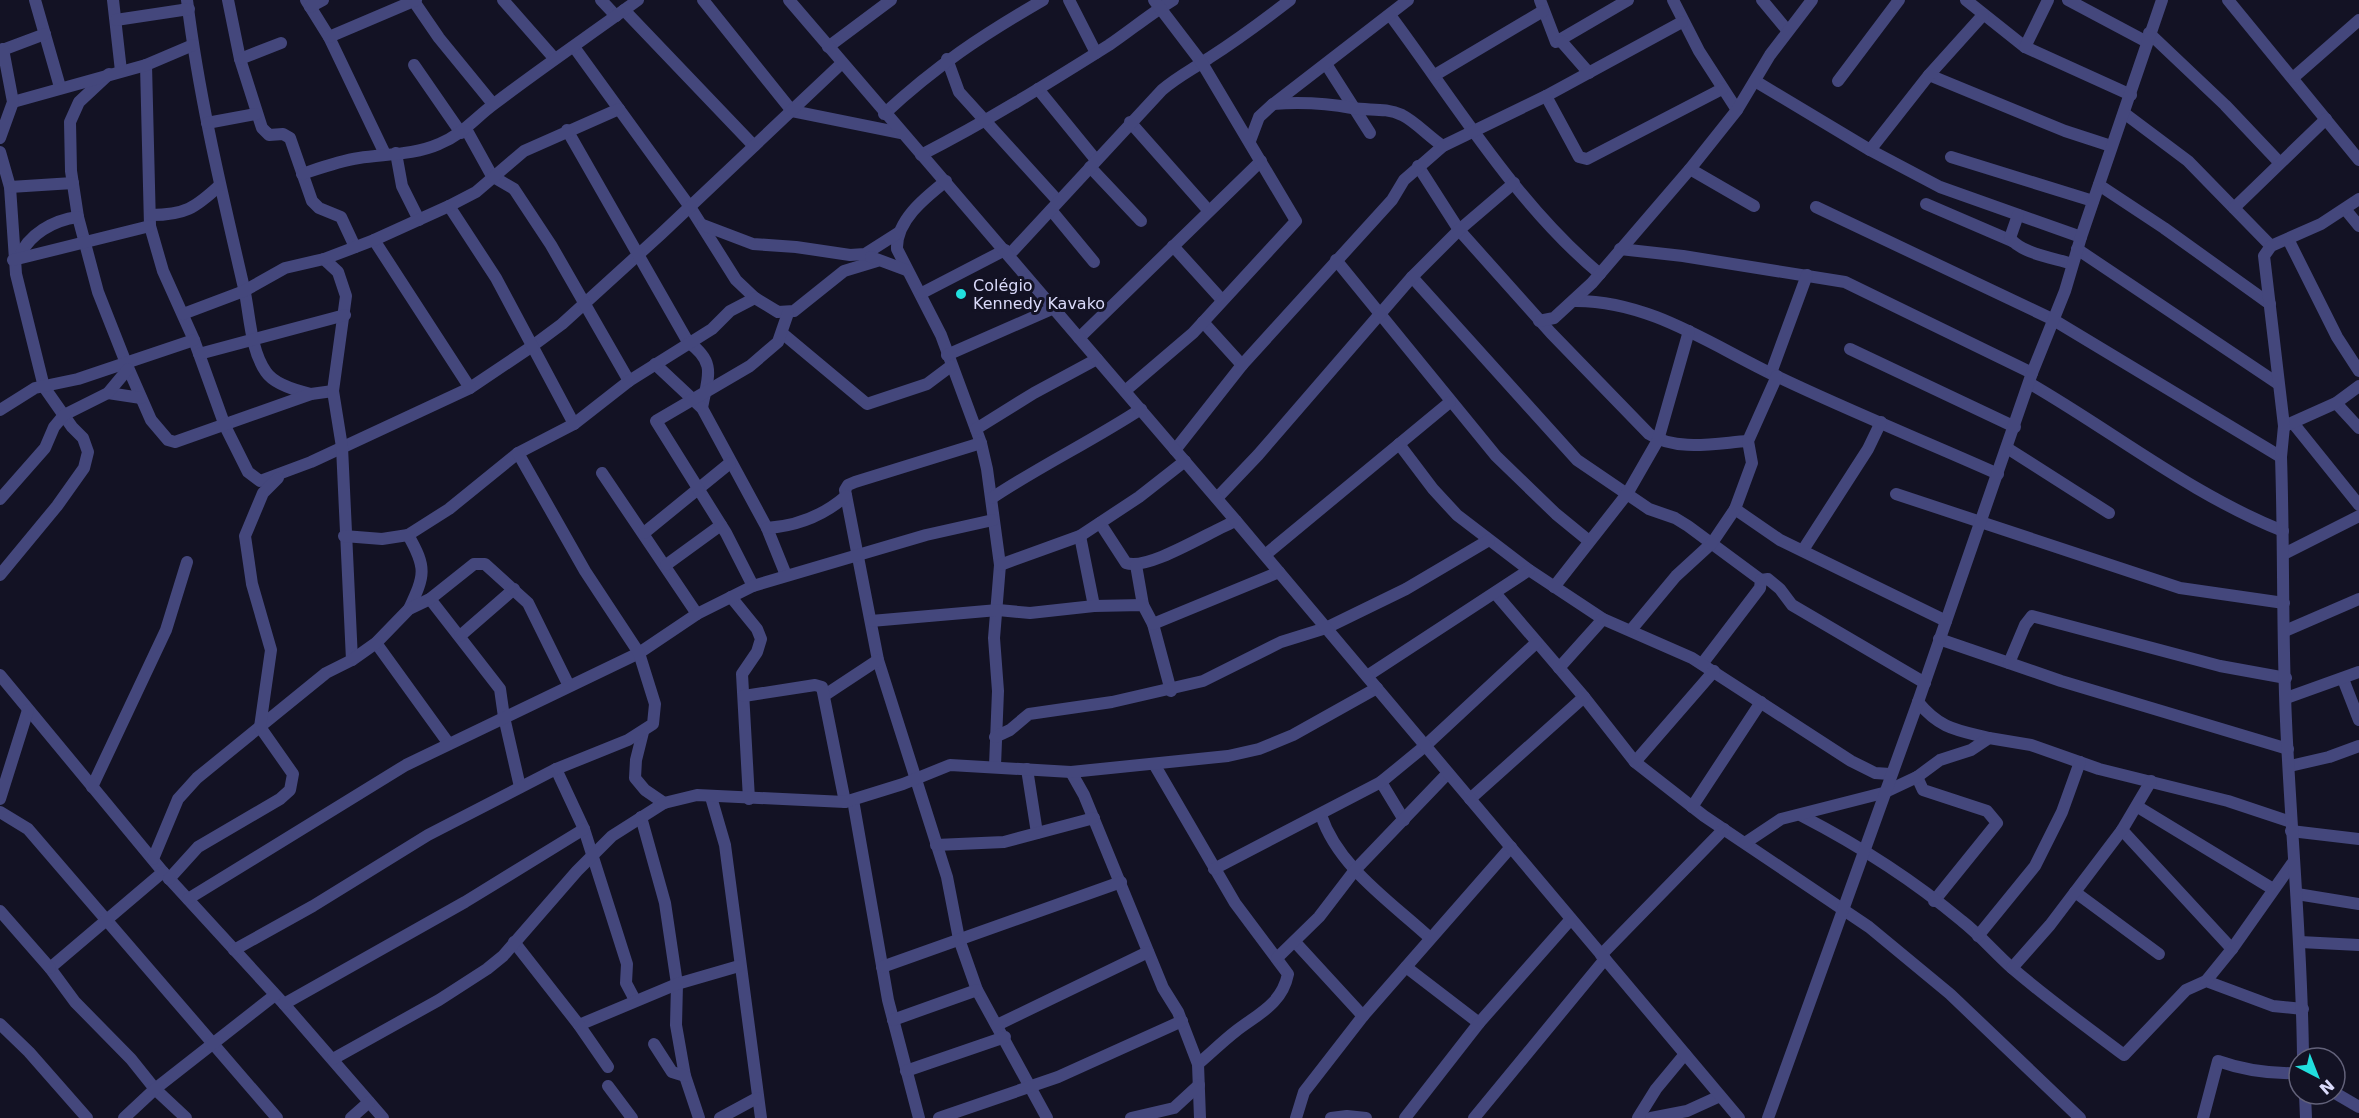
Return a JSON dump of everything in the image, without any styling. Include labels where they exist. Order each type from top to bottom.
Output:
[{"type":"street","points":[[35,0],[45,34],[66,85],[78,102]]},
{"type":"street","points":[[113,0],[119,53],[115,73],[78,102],[70,122],[73,183],[84,244],[105,311],[154,424],[168,440],[175,442],[311,394],[333,391]]},
{"type":"street","points":[[228,0],[240,59],[256,114],[266,134],[283,134],[290,138],[314,205],[341,217],[355,247]]},
{"type":"street","points":[[323,0],[308,4],[329,37],[391,154],[402,186],[419,219]]},
{"type":"street","points":[[329,37],[414,0],[444,46],[494,104]]},
{"type":"street","points":[[503,0],[554,58]]},
{"type":"street","points":[[601,0],[620,13],[754,146]]},
{"type":"street","points":[[302,174],[336,162],[420,151],[464,131],[494,104],[554,58],[574,47],[638,0]]},
{"type":"street","points":[[703,0],[792,111],[901,133]]},
{"type":"street","points":[[789,0],[884,114],[946,182],[1236,520],[1738,1118]]},
{"type":"street","points":[[828,47],[891,0]]},
{"type":"street","points":[[884,114],[947,59],[979,37],[1043,0]]},
{"type":"street","points":[[1069,0],[1096,53]]},
{"type":"street","points":[[921,155],[987,121],[1096,53],[1158,4],[1173,0]]},
{"type":"street","points":[[922,293],[1007,253],[1055,206],[1130,122],[1175,78],[1202,63],[1290,0]]},
{"type":"street","points":[[1250,141],[1259,117],[1272,105],[1408,0]]},
{"type":"street","points":[[1436,75],[1541,5],[1556,42],[1628,0]]},
{"type":"street","points":[[1673,0],[1682,22],[1737,111]]},
{"type":"street","points":[[1762,0],[1787,30]]},
{"type":"street","points":[[1539,321],[1554,318],[1574,301],[1690,169],[1737,111],[1787,30],[1812,0]]},
{"type":"street","points":[[1838,81],[1899,0]]},
{"type":"street","points":[[1966,0],[2025,47],[2131,95]]},
{"type":"street","points":[[2025,47],[2048,0]]},
{"type":"street","points":[[2067,0],[2148,37],[2225,105],[2279,162]]},
{"type":"street","points":[[1768,1118],[1883,793],[1918,702],[2052,319],[2065,291],[2111,146],[2131,95],[2148,37],[2162,0]]},
{"type":"street","points":[[2228,0],[2358,157]]},
{"type":"street","points":[[1125,391],[1203,322],[1296,221],[1202,63],[1158,4]]},
{"type":"street","points":[[116,20],[188,5],[193,45],[219,186],[253,339],[268,375],[300,392],[311,394]]},
{"type":"street","points":[[1390,15],[1436,75],[1473,132],[1514,183],[1543,217],[1600,274]]},
{"type":"street","points":[[1870,150],[1929,75],[1983,15]]},
{"type":"street","points":[[2294,77],[2359,20]]},
{"type":"street","points":[[1175,450],[1242,365],[1392,200],[1404,180],[1421,163],[1443,146],[1545,96],[1682,22]]},
{"type":"street","points":[[0,138],[13,102],[2,50],[45,34]]},
{"type":"street","points":[[1561,41],[1589,73]]},
{"type":"street","points":[[240,59],[281,43]]},
{"type":"street","points":[[13,102],[66,85],[142,66],[193,45]]},
{"type":"street","points":[[574,47],[690,207],[736,280],[755,298],[771,309],[788,313],[801,307],[844,271],[877,261]]},
{"type":"street","points":[[119,53],[142,66]]},
{"type":"street","points":[[947,59],[956,88],[987,121],[1055,206],[1094,262]]},
{"type":"street","points":[[142,66],[150,221],[163,271],[194,340],[225,426],[253,478],[263,481],[281,476],[470,388],[531,347],[586,303],[842,63]]},
{"type":"street","points":[[1326,64],[1370,133]]},
{"type":"street","points":[[414,65],[464,131],[492,176],[514,189],[586,303],[629,381]]},
{"type":"street","points":[[1929,75],[2065,131],[2111,146]]},
{"type":"street","points":[[1755,81],[1870,150],[1940,187],[2018,215],[2079,243],[2277,383]]},
{"type":"street","points":[[1038,89],[1093,163],[1141,221]]},
{"type":"street","points":[[1545,96],[1579,157],[1587,159],[1722,89]]},
{"type":"street","points":[[1272,105],[1318,102],[1353,108],[1384,109],[1401,115],[1443,146]]},
{"type":"street","points":[[183,314],[244,291],[285,268],[324,259],[374,240],[449,206],[476,192],[524,151],[567,130],[619,109]]},
{"type":"street","points":[[2124,113],[2175,150],[2271,246]]},
{"type":"street","points":[[207,123],[256,114]]},
{"type":"street","points":[[1236,120],[1259,117]]},
{"type":"street","points":[[2234,208],[2326,119]]},
{"type":"street","points":[[1130,122],[1208,210]]},
{"type":"street","points":[[567,130],[688,342],[705,358],[709,377],[700,400]]},
{"type":"street","points":[[1423,133],[1421,163],[1459,230],[1539,321],[1640,426],[1658,440],[1690,444],[1748,441]]},
{"type":"street","points":[[0,152],[10,187],[16,259],[44,387],[86,442],[87,462],[57,506],[0,575]]},
{"type":"street","points":[[1951,157],[2093,201]]},
{"type":"street","points":[[1080,338],[1208,210],[1261,161]]},
{"type":"street","points":[[1690,169],[1754,206]]},
{"type":"street","points":[[702,225],[753,244],[796,247],[850,255],[865,254],[898,233],[918,206],[946,182]]},
{"type":"street","points":[[10,187],[73,183]]},
{"type":"street","points":[[1217,498],[1258,455],[1412,277],[1459,230],[1514,183]]},
{"type":"street","points":[[2099,185],[2164,228],[2270,304]]},
{"type":"street","points":[[16,259],[84,244],[166,215],[191,209],[219,186]]},
{"type":"street","points":[[2359,199],[2345,209],[2271,246],[2264,256],[2277,383],[2288,425],[2359,505]]},
{"type":"street","points":[[1926,204],[2072,264]]},
{"type":"street","points":[[449,206],[496,279],[574,424]]},
{"type":"street","points":[[1816,207],[2052,319],[2281,457]]},
{"type":"street","points":[[2345,209],[2359,226]]},
{"type":"street","points":[[2012,241],[2010,238],[2018,215]]},
{"type":"street","points":[[16,259],[26,244],[50,224],[61,219],[78,217]]},
{"type":"street","points":[[898,233],[897,249],[906,270],[922,293],[941,335],[981,443],[992,498],[1000,565],[994,638],[998,691],[995,766]]},
{"type":"street","points":[[2288,239],[2337,337],[2359,371]]},
{"type":"street","points":[[374,240],[470,388]]},
{"type":"street","points":[[1173,246],[1222,300]]},
{"type":"street","points":[[1620,249],[1824,277],[1862,288],[2031,378],[2199,490],[2248,517],[2283,531]]},
{"type":"street","points":[[341,252],[338,272],[346,296],[345,315],[333,391],[342,447],[344,536],[352,660]]},
{"type":"street","points":[[865,254],[877,261],[906,270]]},
{"type":"street","points":[[324,259],[338,272]]},
{"type":"street","points":[[1336,260],[1381,313],[1450,402],[1521,482],[1589,541]]},
{"type":"street","points":[[1631,630],[1677,576],[1712,543],[1735,509],[1752,463],[1748,441],[1774,375],[1807,275]]},
{"type":"street","points":[[1412,277],[1569,453],[1649,509],[1675,518],[1761,580],[1768,579],[1780,589],[1792,605],[1924,683]]},
{"type":"street","points":[[344,536],[382,540],[408,535],[449,509],[518,453],[574,424],[629,381],[688,342],[711,330],[730,310],[755,298]]},
{"type":"street","points":[[1574,301],[1617,304],[1689,331],[1774,375],[1998,474]]},
{"type":"street","points":[[780,338],[805,350],[867,404],[927,384],[949,361],[1054,308]]},
{"type":"street","points":[[753,586],[721,525],[656,421],[700,400],[750,366],[780,338],[788,313]]},
{"type":"street","points":[[199,354],[345,315]]},
{"type":"street","points":[[1551,333],[1554,318]]},
{"type":"street","points":[[1203,322],[1242,365]]},
{"type":"street","points":[[1554,587],[1627,494],[1658,440],[1689,331]]},
{"type":"street","points":[[0,410],[25,393],[127,366],[194,340]]},
{"type":"street","points":[[1850,349],[2015,427]]},
{"type":"street","points":[[976,429],[1097,358]]},
{"type":"street","points":[[655,364],[700,400],[730,463],[767,528],[786,575]]},
{"type":"street","points":[[0,499],[45,448],[54,428],[64,415],[108,393],[127,366]]},
{"type":"street","points":[[2288,425],[2336,403],[2359,386]]},
{"type":"street","points":[[108,393],[141,398]]},
{"type":"street","points":[[1265,555],[1450,402]]},
{"type":"street","points":[[2336,403],[2359,428]]},
{"type":"street","points":[[992,498],[1141,410]]},
{"type":"street","points":[[1803,550],[1868,449],[1881,422]]},
{"type":"street","points":[[2288,425],[2281,457],[2286,698],[2291,827],[2300,942],[2303,1046]]},
{"type":"street","points":[[981,443],[848,485],[846,496],[878,660],[950,891],[958,939],[977,990],[1005,1037],[1047,1118]]},
{"type":"street","points":[[1399,444],[1432,489],[1457,515],[1528,570],[1603,619],[1631,630],[1714,671],[1859,765],[1875,773],[1890,774]]},
{"type":"street","points":[[2007,448],[2109,513]]},
{"type":"street","points":[[234,950],[313,906],[429,835],[556,769],[643,732],[653,724],[655,704],[639,653],[585,571],[518,453]]},
{"type":"street","points":[[1000,565],[1080,536],[1138,497],[1185,461]]},
{"type":"street","points":[[644,533],[730,463]]},
{"type":"street","points":[[602,473],[697,614]]},
{"type":"street","points":[[50,968],[166,876],[198,847],[280,799],[290,790],[293,774],[260,727],[271,650],[252,584],[245,536],[263,493],[281,476]]},
{"type":"street","points":[[1896,494],[2180,588],[2284,603]]},
{"type":"street","points":[[767,528],[799,524],[833,507],[846,496]]},
{"type":"street","points":[[1735,509],[1780,540],[1946,621]]},
{"type":"street","points":[[2284,554],[2359,516]]},
{"type":"street","points":[[189,899],[406,765],[639,653],[697,614],[753,586],[926,535],[993,520]]},
{"type":"street","points":[[1100,523],[1126,563],[1136,565],[1152,560],[1236,520]]},
{"type":"street","points":[[666,565],[721,525]]},
{"type":"street","points":[[153,860],[174,807],[185,789],[326,673],[352,660],[376,643],[409,609],[421,584],[423,569],[422,558],[408,535]]},
{"type":"street","points":[[1080,536],[1094,606]]},
{"type":"street","points":[[995,737],[1010,730],[1029,714],[1171,691],[1203,681],[1281,642],[1326,628],[1406,590],[1489,540]]},
{"type":"street","points":[[92,787],[166,630],[187,562]]},
{"type":"street","points":[[409,609],[430,599],[474,564],[481,562],[528,603],[569,686]]},
{"type":"street","points":[[1136,565],[1143,605],[1153,624],[1171,691]]},
{"type":"street","points":[[1367,676],[1528,570]]},
{"type":"street","points":[[1153,624],[1280,572]]},
{"type":"street","points":[[1702,664],[1760,588],[1761,580]]},
{"type":"street","points":[[460,636],[514,590]]},
{"type":"street","points":[[1495,593],[1584,697],[1635,762],[1692,807],[1869,927],[1950,994],[2080,1118]]},
{"type":"street","points":[[731,597],[757,629],[761,639],[757,652],[742,674],[749,798]]},
{"type":"street","points":[[430,599],[500,689],[520,787]]},
{"type":"street","points":[[2285,631],[2359,599]]},
{"type":"street","points":[[871,621],[998,610],[1030,613],[1094,606],[1143,605]]},
{"type":"street","points":[[2009,663],[2025,625],[2032,616],[2220,666],[2286,678]]},
{"type":"street","points":[[1559,668],[1603,619]]},
{"type":"street","points":[[1939,639],[2061,681],[2288,749]]},
{"type":"street","points":[[376,643],[449,744]]},
{"type":"street","points":[[1214,869],[1381,782],[1425,746],[1536,643]]},
{"type":"street","points":[[825,695],[878,660]]},
{"type":"street","points":[[1635,762],[1714,671]]},
{"type":"street","points":[[2286,698],[2359,672]]},
{"type":"street","points":[[0,675],[166,876],[333,1059],[383,1118]]},
{"type":"street","points":[[2343,679],[2359,720]]},
{"type":"street","points":[[744,696],[819,684],[825,695],[893,1020],[919,1118]]},
{"type":"street","points":[[333,1059],[471,979],[503,956],[577,871],[612,836],[664,803],[697,795],[849,801],[950,765],[1071,772],[1228,756],[1274,744],[1377,688]]},
{"type":"street","points":[[1470,799],[1584,697]]},
{"type":"street","points":[[1692,807],[1761,702]]},
{"type":"street","points":[[1918,702],[1940,725],[1989,738],[2031,745],[2080,762],[2228,801],[2291,827],[2359,839]]},
{"type":"street","points":[[0,799],[28,710]]},
{"type":"street","points":[[643,732],[636,760],[636,778],[645,790],[664,803]]},
{"type":"street","points":[[1745,843],[1781,819],[1802,816],[1883,793],[1917,777],[1940,760],[1971,750],[1989,738]]},
{"type":"street","points":[[2290,766],[2329,757],[2359,746]]},
{"type":"street","points":[[1978,936],[2034,866],[2062,812],[2080,762]]},
{"type":"street","points":[[1154,764],[1214,869],[1251,928],[1277,958],[1288,975],[1286,984],[1273,1004],[1237,1030],[1198,1064]]},
{"type":"street","points":[[556,769],[584,829],[591,859],[627,964],[626,983],[635,1000]]},
{"type":"street","points":[[1027,769],[1037,833]]},
{"type":"street","points":[[1071,772],[1094,818],[1148,952],[1182,1021],[1198,1064],[1200,1118]]},
{"type":"street","points":[[1277,958],[1319,917],[1355,870],[1448,773]]},
{"type":"street","points":[[1917,777],[1923,790],[1987,811],[1997,823],[1934,900]]},
{"type":"street","points":[[2012,968],[2075,892],[2121,831],[2138,807],[2151,781]]},
{"type":"street","points":[[1381,782],[1404,820]]},
{"type":"street","points":[[711,797],[725,845],[739,966],[761,1118]]},
{"type":"street","points":[[2138,807],[2273,889]]},
{"type":"street","points":[[0,812],[28,829],[277,1118]]},
{"type":"street","points":[[1321,815],[1330,836],[1355,870],[1430,938]]},
{"type":"street","points":[[1802,816],[1852,842],[1863,852],[1934,900],[2012,968],[2124,1055],[2186,990],[2206,981],[2232,949],[2294,861]]},
{"type":"street","points":[[641,817],[665,903],[677,984],[676,1024],[685,1076],[699,1118]]},
{"type":"street","points":[[936,845],[1004,842],[1094,818]]},
{"type":"street","points":[[124,1118],[155,1089],[212,1044],[279,999],[465,902],[584,829]]},
{"type":"street","points":[[1474,1118],[1603,957],[1724,829]]},
{"type":"street","points":[[2121,831],[2232,949]]},
{"type":"street","points":[[1296,1118],[1304,1092],[1363,1016],[1511,848]]},
{"type":"street","points":[[882,967],[1121,882]]},
{"type":"street","points":[[2075,892],[2159,954]]},
{"type":"street","points":[[2297,894],[2359,904]]},
{"type":"street","points":[[0,911],[50,968],[75,1002],[131,1059],[155,1089],[186,1118]]},
{"type":"street","points":[[1405,1118],[1479,1023],[1571,919]]},
{"type":"street","points":[[514,942],[579,1025],[608,1067]]},
{"type":"street","points":[[1295,942],[1363,1016]]},
{"type":"street","points":[[2300,942],[2359,945]]},
{"type":"street","points":[[997,1025],[1148,952]]},
{"type":"street","points":[[579,1025],[677,984],[739,966]]},
{"type":"street","points":[[1406,967],[1479,1023]]},
{"type":"street","points":[[2206,981],[2273,1006],[2303,1009]]},
{"type":"street","points":[[893,1020],[977,990]]},
{"type":"street","points":[[939,1118],[1058,1077],[1182,1021]]},
{"type":"street","points":[[0,1024],[29,1052],[87,1118]]},
{"type":"street","points":[[906,1071],[1005,1037]]},
{"type":"street","points":[[654,1044],[672,1072],[685,1076]]},
{"type":"street","points":[[1638,1118],[1656,1089],[1685,1054]]},
{"type":"street","points":[[2203,1118],[2218,1061],[2245,1071],[2287,1073]]},
{"type":"street","points":[[1131,1118],[1174,1108],[1199,1085]]},
{"type":"street","points":[[608,1086],[632,1118]]},
{"type":"street","points":[[1651,1118],[1687,1111],[1720,1096]]},
{"type":"street","points":[[720,1118],[757,1098]]},
{"type":"street","points":[[351,1118],[369,1102]]},
{"type":"street","points":[[1331,1118],[1366,1118]]},
{"type":"place","name":"Colégio Kennedy Kavako","points":[[961,294]]}]
